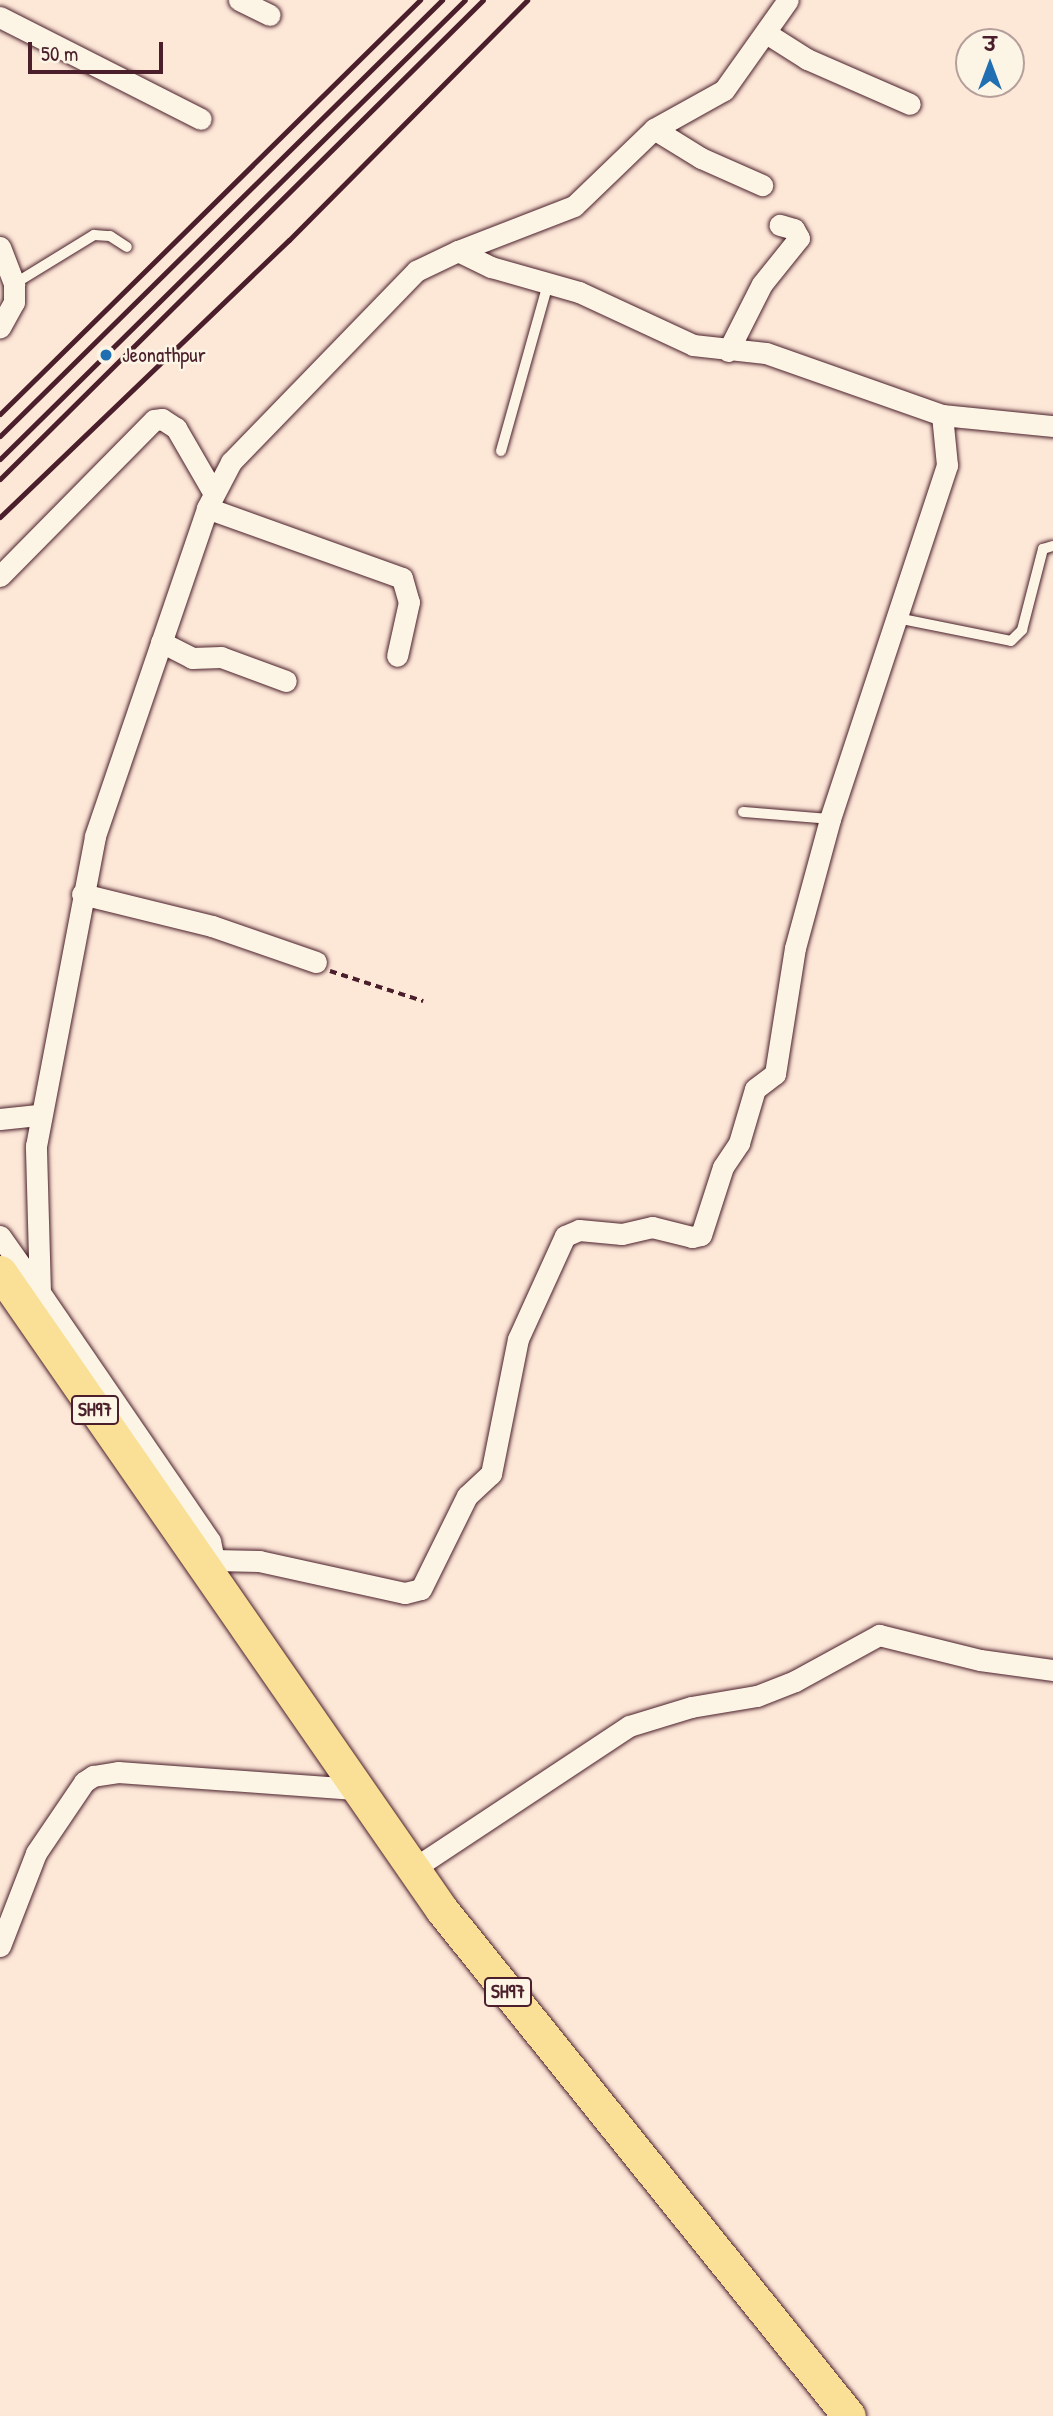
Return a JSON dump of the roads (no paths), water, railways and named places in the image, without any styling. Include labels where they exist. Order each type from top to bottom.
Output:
[{"type":"main road","name":"SH97","points":[[0,1272],[204,1561],[413,1869],[849,2416]]},
{"type":"street","points":[[239,0],[270,15]]},
{"type":"street","points":[[40,1293],[38,1115],[82,894],[105,803],[210,500],[249,440],[416,271],[458,251],[573,206],[654,129],[717,96],[788,0]]},
{"type":"street","points":[[0,17],[201,119]]},
{"type":"street","points":[[766,33],[807,59],[910,104]]},
{"type":"street","points":[[654,129],[701,158],[762,185]]},
{"type":"street","points":[[728,351],[762,284],[799,238],[794,229],[780,225]]},
{"type":"street","points":[[0,247],[15,284],[14,302],[0,327]]},
{"type":"street","points":[[458,251],[491,267],[579,292],[693,345],[728,351],[766,352],[942,415],[1053,426]]},
{"type":"street","points":[[0,1296],[179,1559],[260,1561],[405,1593],[421,1589],[428,1582],[467,1496],[491,1474],[518,1339],[565,1236],[579,1230],[622,1234],[652,1227],[696,1237],[703,1231],[723,1167],[739,1143],[755,1089],[775,1074],[795,948],[830,819],[947,466],[942,415]]},
{"type":"street","points":[[0,576],[154,420],[162,419],[176,428],[210,500],[402,578],[409,601],[397,656]]},
{"type":"street","points":[[160,642],[192,659],[221,657],[286,681]]},
{"type":"street","points":[[82,894],[212,926],[316,962]]},
{"type":"street","points":[[0,1119],[38,1115]]},
{"type":"street","points":[[0,1236],[210,1541],[204,1561]]},
{"type":"street","points":[[413,1869],[629,1726],[691,1707],[757,1696],[795,1681],[879,1635],[991,1662],[1053,1670]]},
{"type":"street","points":[[0,1946],[36,1853],[84,1782],[93,1776],[118,1772],[358,1789]]},
{"type":"lane","points":[[15,284],[94,235],[110,236],[128,247]]},
{"type":"lane","points":[[501,452],[548,284]]},
{"type":"lane","points":[[897,618],[1011,641],[1022,631],[1043,549],[1053,546]]},
{"type":"lane","points":[[743,812],[830,819]]},
{"type":"railway","points":[[0,414],[420,0]]},
{"type":"railway","points":[[0,436],[442,0]]},
{"type":"railway","points":[[0,459],[465,0]]},
{"type":"railway","points":[[0,479],[483,0]]},
{"type":"railway","points":[[0,517],[289,240],[527,0]]},
{"type":"place","name":"Jeonathpur","points":[[106,355]]}]
